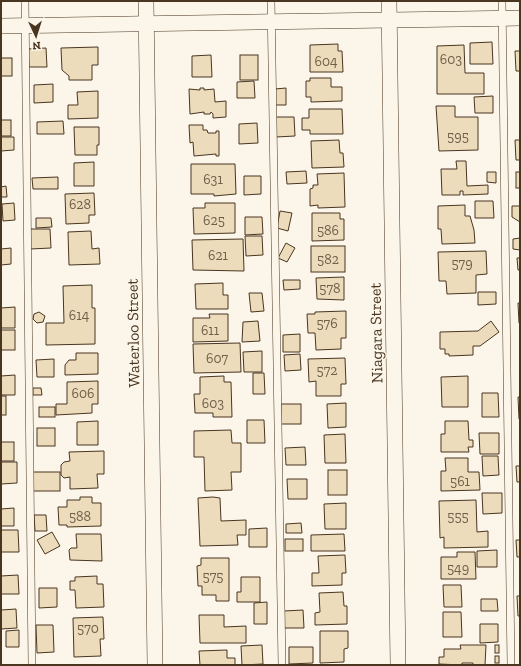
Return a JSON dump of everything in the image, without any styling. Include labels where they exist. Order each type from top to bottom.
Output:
[{"type":"street","name":"Waterloo Street","points":[[146,1],[156,665]]},
{"type":"street","name":"Niagara Street","points":[[389,1],[398,665]]},
{"type":"street","points":[[1,26],[520,18]]},
{"type":"lane","points":[[25,1],[32,665]]},
{"type":"lane","points":[[271,1],[282,665]]},
{"type":"lane","points":[[502,1],[512,665]]},
{"type":"building","points":[[492,42],[493,64],[470,64],[470,43]]},
{"type":"building","points":[[338,44],[338,51],[342,51],[343,72],[310,72],[310,45]]},
{"type":"building","points":[[464,45],[465,73],[484,73],[484,94],[437,94],[437,46]]},
{"type":"building","points":[[98,47],[98,65],[92,65],[92,80],[69,80],[69,76],[62,70],[61,48]]},
{"type":"building","points":[[46,48],[47,67],[29,67],[28,49]]},
{"type":"building","points":[[515,51],[520,51],[520,71],[516,71]]},
{"type":"building","points":[[211,55],[212,77],[192,77],[192,56]]},
{"type":"building","points":[[240,55],[258,55],[258,80],[240,80]]},
{"type":"building","points":[[1,58],[12,58],[12,76],[1,76]]},
{"type":"building","points":[[310,78],[331,78],[331,87],[342,87],[342,101],[311,102],[311,97],[306,97],[306,81],[310,81]]},
{"type":"building","points":[[254,81],[255,98],[237,98],[237,82]]},
{"type":"building","points":[[53,84],[53,102],[34,103],[34,85]]},
{"type":"building","points":[[200,88],[204,88],[204,90],[214,89],[215,102],[226,101],[226,117],[213,118],[213,114],[211,112],[210,114],[204,114],[204,112],[190,114],[189,89],[200,90]]},
{"type":"building","points":[[286,88],[286,105],[275,105],[275,89]]},
{"type":"building","points":[[98,91],[98,118],[68,119],[68,105],[78,105],[77,92]]},
{"type":"building","points":[[493,96],[493,113],[475,113],[474,97]]},
{"type":"building","points":[[436,106],[455,106],[455,117],[478,117],[478,150],[439,151]]},
{"type":"building","points":[[309,109],[342,109],[343,134],[310,134],[310,130],[302,130],[302,118],[309,118]]},
{"type":"building","points":[[276,117],[294,117],[295,136],[276,137]]},
{"type":"building","points":[[1,120],[11,120],[11,136],[1,136]]},
{"type":"building","points":[[63,121],[64,134],[37,134],[37,122]]},
{"type":"building","points":[[257,123],[258,143],[239,144],[239,124]]},
{"type":"building","points":[[189,125],[203,125],[203,130],[207,130],[208,133],[216,133],[216,131],[219,131],[219,156],[216,156],[216,154],[194,156],[193,142],[190,143]]},
{"type":"building","points":[[74,127],[99,127],[99,145],[97,145],[97,155],[75,155]]},
{"type":"building","points":[[1,137],[14,137],[14,150],[1,151]]},
{"type":"building","points":[[339,140],[340,153],[343,153],[344,167],[312,168],[311,141]]},
{"type":"building","points":[[515,140],[520,140],[520,160],[516,160]]},
{"type":"building","points":[[456,161],[466,161],[467,186],[488,185],[488,194],[463,195],[463,191],[460,191],[460,195],[442,195],[441,169],[457,169]]},
{"type":"building","points":[[94,162],[94,186],[74,186],[74,163]]},
{"type":"building","points":[[191,164],[235,164],[236,194],[214,196],[214,194],[191,194]]},
{"type":"building","points":[[306,171],[307,183],[287,184],[286,172]]},
{"type":"building","points":[[487,172],[496,172],[496,183],[487,182]]},
{"type":"building","points":[[516,172],[520,172],[520,188],[516,188]]},
{"type":"building","points":[[344,173],[345,207],[318,208],[318,205],[310,206],[310,189],[313,188],[313,185],[318,185],[317,174]]},
{"type":"building","points":[[244,176],[261,176],[261,194],[244,195]]},
{"type":"building","points":[[58,177],[58,189],[33,189],[32,178]]},
{"type":"building","points":[[6,186],[7,197],[1,197],[1,187]]},
{"type":"building","points":[[94,193],[95,215],[89,215],[89,223],[66,224],[65,194]]},
{"type":"building","points":[[475,201],[493,201],[494,218],[475,218]]},
{"type":"building","points":[[14,203],[15,220],[3,221],[2,204]]},
{"type":"building","points":[[205,203],[235,203],[235,233],[194,234],[193,208],[205,208]]},
{"type":"building","points":[[465,205],[465,216],[470,216],[474,230],[475,243],[442,244],[441,229],[438,229],[438,206]]},
{"type":"building","points":[[512,206],[520,206],[520,222],[512,217]]},
{"type":"building","points":[[280,211],[292,213],[288,231],[277,228]]},
{"type":"building","points":[[312,213],[340,213],[340,219],[344,219],[344,240],[312,241]]},
{"type":"building","points":[[245,217],[262,217],[263,234],[245,235]]},
{"type":"building","points":[[36,218],[51,218],[52,227],[36,228]]},
{"type":"building","points":[[30,229],[50,229],[51,248],[30,249]]},
{"type":"building","points":[[91,231],[92,249],[99,248],[100,264],[69,265],[68,232]]},
{"type":"building","points":[[245,236],[262,236],[263,255],[246,256]]},
{"type":"building","points":[[520,238],[520,250],[513,249],[513,239]]},
{"type":"building","points":[[243,239],[244,271],[193,270],[192,240]]},
{"type":"building","points":[[286,243],[295,248],[287,262],[278,258]]},
{"type":"building","points":[[311,246],[345,246],[345,272],[311,272]]},
{"type":"building","points":[[11,248],[11,264],[1,265],[1,249]]},
{"type":"building","points":[[486,251],[487,274],[476,275],[476,293],[447,294],[446,281],[439,281],[438,252]]},
{"type":"building","points":[[517,258],[520,258],[520,270],[518,270]]},
{"type":"building","points":[[344,277],[344,300],[317,299],[316,278]]},
{"type":"building","points":[[283,280],[300,280],[300,289],[284,290]]},
{"type":"building","points":[[223,283],[223,295],[228,295],[228,309],[196,309],[195,284]]},
{"type":"building","points":[[92,285],[92,308],[95,308],[95,344],[46,345],[46,323],[64,323],[63,286]]},
{"type":"building","points":[[478,292],[496,292],[496,304],[478,305]]},
{"type":"building","points":[[249,293],[262,293],[264,311],[251,312]]},
{"type":"building","points":[[518,303],[520,303],[520,323],[519,323]]},
{"type":"building","points":[[15,307],[15,328],[1,328],[1,308]]},
{"type":"building","points":[[346,311],[346,338],[341,338],[341,349],[316,350],[315,333],[308,333],[307,314],[315,314],[315,312]]},
{"type":"building","points":[[39,312],[45,316],[43,322],[37,323],[33,319],[34,314]]},
{"type":"building","points":[[209,314],[228,314],[228,341],[193,342],[193,318],[210,318]]},
{"type":"building","points":[[258,321],[260,341],[242,342],[243,322]]},
{"type":"building","points":[[491,321],[499,332],[480,346],[473,346],[473,355],[449,356],[449,354],[445,354],[445,349],[440,349],[440,332],[478,331]]},
{"type":"building","points":[[1,330],[15,330],[15,350],[1,350]]},
{"type":"building","points":[[300,334],[300,352],[283,352],[283,335]]},
{"type":"building","points":[[240,343],[241,372],[194,373],[193,344]]},
{"type":"building","points":[[262,351],[262,372],[244,372],[243,352]]},
{"type":"building","points":[[76,353],[98,353],[98,374],[65,375],[65,365],[69,360],[76,360]]},
{"type":"building","points":[[300,354],[301,370],[285,371],[284,355]]},
{"type":"building","points":[[345,358],[346,384],[341,384],[341,396],[316,396],[316,381],[309,382],[308,359]]},
{"type":"building","points":[[54,359],[54,377],[37,377],[36,360]]},
{"type":"building","points":[[253,373],[264,373],[265,394],[253,394]]},
{"type":"building","points":[[15,375],[15,395],[1,395],[1,376]]},
{"type":"building","points":[[224,376],[224,382],[231,382],[232,417],[213,417],[213,413],[195,413],[194,394],[200,394],[200,377]]},
{"type":"building","points":[[468,376],[468,407],[442,407],[441,377]]},
{"type":"building","points":[[98,381],[98,404],[92,404],[92,413],[56,415],[56,404],[67,404],[67,382]]},
{"type":"building","points":[[33,388],[41,388],[42,395],[33,395]]},
{"type":"building","points":[[482,393],[498,393],[499,417],[482,417]]},
{"type":"building","points":[[1,396],[6,396],[6,415],[1,415]]},
{"type":"building","points":[[518,397],[520,397],[520,419],[519,419]]},
{"type":"building","points":[[346,403],[346,427],[328,428],[327,404]]},
{"type":"building","points":[[281,404],[301,404],[301,424],[281,424]]},
{"type":"building","points":[[39,407],[55,407],[55,417],[39,417]]},
{"type":"building","points":[[247,420],[264,420],[265,443],[247,443]]},
{"type":"building","points":[[98,421],[98,445],[77,445],[77,422]]},
{"type":"building","points":[[445,421],[468,421],[469,440],[473,440],[473,447],[468,447],[469,452],[441,452],[441,434],[445,434]]},
{"type":"building","points":[[37,428],[55,428],[55,446],[37,446]]},
{"type":"building","points":[[231,430],[232,443],[241,443],[241,472],[231,472],[232,490],[205,491],[204,457],[194,457],[194,431]]},
{"type":"building","points":[[479,433],[499,433],[499,454],[480,454]]},
{"type":"building","points":[[345,434],[346,463],[325,463],[324,435]]},
{"type":"building","points":[[1,442],[14,442],[14,461],[1,461]]},
{"type":"building","points":[[305,447],[306,465],[286,465],[285,448]]},
{"type":"building","points":[[104,451],[104,474],[97,474],[98,488],[70,489],[70,477],[64,478],[61,475],[61,465],[64,462],[70,461],[69,452]]},
{"type":"building","points":[[482,456],[498,456],[499,475],[483,476]]},
{"type":"building","points":[[445,458],[468,458],[468,472],[479,472],[480,490],[441,491],[441,471],[446,471]]},
{"type":"building","points":[[1,462],[17,462],[17,483],[1,484]]},
{"type":"building","points":[[516,466],[520,466],[520,482],[517,482]]},
{"type":"building","points":[[328,470],[347,470],[347,495],[328,495]]},
{"type":"building","points":[[33,472],[60,472],[60,491],[33,491]]},
{"type":"building","points":[[287,479],[307,479],[307,499],[288,499]]},
{"type":"building","points":[[482,493],[502,493],[502,513],[483,514]]},
{"type":"building","points":[[80,497],[92,497],[92,503],[101,503],[101,526],[67,527],[67,525],[59,525],[58,507],[67,507],[67,500],[80,500]]},
{"type":"building","points":[[198,498],[220,498],[221,521],[246,520],[246,535],[237,535],[238,545],[200,546]]},
{"type":"building","points":[[476,500],[477,532],[488,531],[488,547],[444,548],[444,537],[440,538],[439,501]]},
{"type":"building","points":[[346,503],[346,529],[325,529],[324,504]]},
{"type":"building","points":[[14,508],[14,526],[1,526],[1,509]]},
{"type":"building","points":[[34,515],[46,515],[47,531],[35,531]]},
{"type":"building","points":[[301,523],[302,533],[286,533],[286,524]]},
{"type":"building","points":[[267,528],[267,547],[249,547],[249,529]]},
{"type":"building","points":[[1,530],[18,530],[19,552],[1,552]]},
{"type":"building","points":[[52,532],[60,546],[45,554],[37,540]]},
{"type":"building","points":[[76,534],[101,534],[102,561],[70,560],[69,550],[71,548],[77,548]]},
{"type":"building","points":[[344,534],[345,551],[311,551],[311,535]]},
{"type":"building","points":[[285,539],[303,539],[303,551],[285,551]]},
{"type":"building","points":[[516,540],[520,540],[520,557],[517,557]]},
{"type":"building","points":[[497,550],[497,567],[477,567],[477,551]]},
{"type":"building","points":[[457,552],[475,552],[476,579],[441,579],[441,557],[457,557]]},
{"type":"building","points":[[345,555],[346,573],[342,573],[342,585],[312,586],[312,573],[319,573],[318,556]]},
{"type":"building","points":[[201,558],[229,558],[229,601],[216,601],[216,595],[202,595],[202,586],[198,586],[197,566],[201,565]]},
{"type":"building","points":[[18,575],[19,594],[1,594],[1,576]]},
{"type":"building","points":[[97,576],[97,584],[103,584],[104,607],[76,608],[75,590],[70,590],[70,581],[75,581],[75,577]]},
{"type":"building","points":[[241,577],[260,577],[260,602],[237,602],[237,592],[241,592]]},
{"type":"building","points":[[443,585],[461,585],[462,607],[444,607]]},
{"type":"building","points":[[39,588],[57,588],[57,607],[39,608]]},
{"type":"building","points":[[343,592],[344,606],[347,606],[347,624],[315,625],[315,613],[320,612],[319,593]]},
{"type":"building","points":[[517,596],[520,596],[520,616],[518,616]]},
{"type":"building","points":[[481,599],[497,599],[498,611],[481,611]]},
{"type":"building","points":[[267,602],[267,624],[254,624],[254,603]]},
{"type":"building","points":[[16,609],[17,628],[1,629],[1,610]]},
{"type":"building","points":[[303,610],[304,628],[284,628],[284,611]]},
{"type":"building","points":[[443,612],[461,612],[462,637],[443,637]]},
{"type":"building","points":[[199,615],[224,615],[224,627],[246,626],[246,643],[200,643]]},
{"type":"building","points":[[103,617],[104,639],[100,639],[101,656],[74,657],[73,618]]},
{"type":"building","points":[[480,624],[498,624],[498,642],[480,643]]},
{"type":"building","points":[[36,625],[53,625],[54,652],[37,653]]},
{"type":"building","points":[[19,630],[19,647],[6,647],[6,631]]},
{"type":"building","points":[[320,631],[348,631],[348,648],[344,649],[344,662],[320,663]]},
{"type":"building","points":[[262,645],[263,664],[242,665],[241,646]]},
{"type":"building","points":[[460,645],[486,645],[485,665],[473,665],[473,663],[462,663],[462,665],[439,664],[439,657],[444,657],[444,649],[461,649]]},
{"type":"building","points":[[495,645],[499,645],[499,653],[495,653]]},
{"type":"building","points":[[289,647],[313,647],[313,663],[289,664]]},
{"type":"building","points":[[227,650],[227,658],[235,658],[235,665],[200,665],[199,651]]},
{"type":"building","points":[[495,656],[499,656],[499,663],[495,663]]}]
